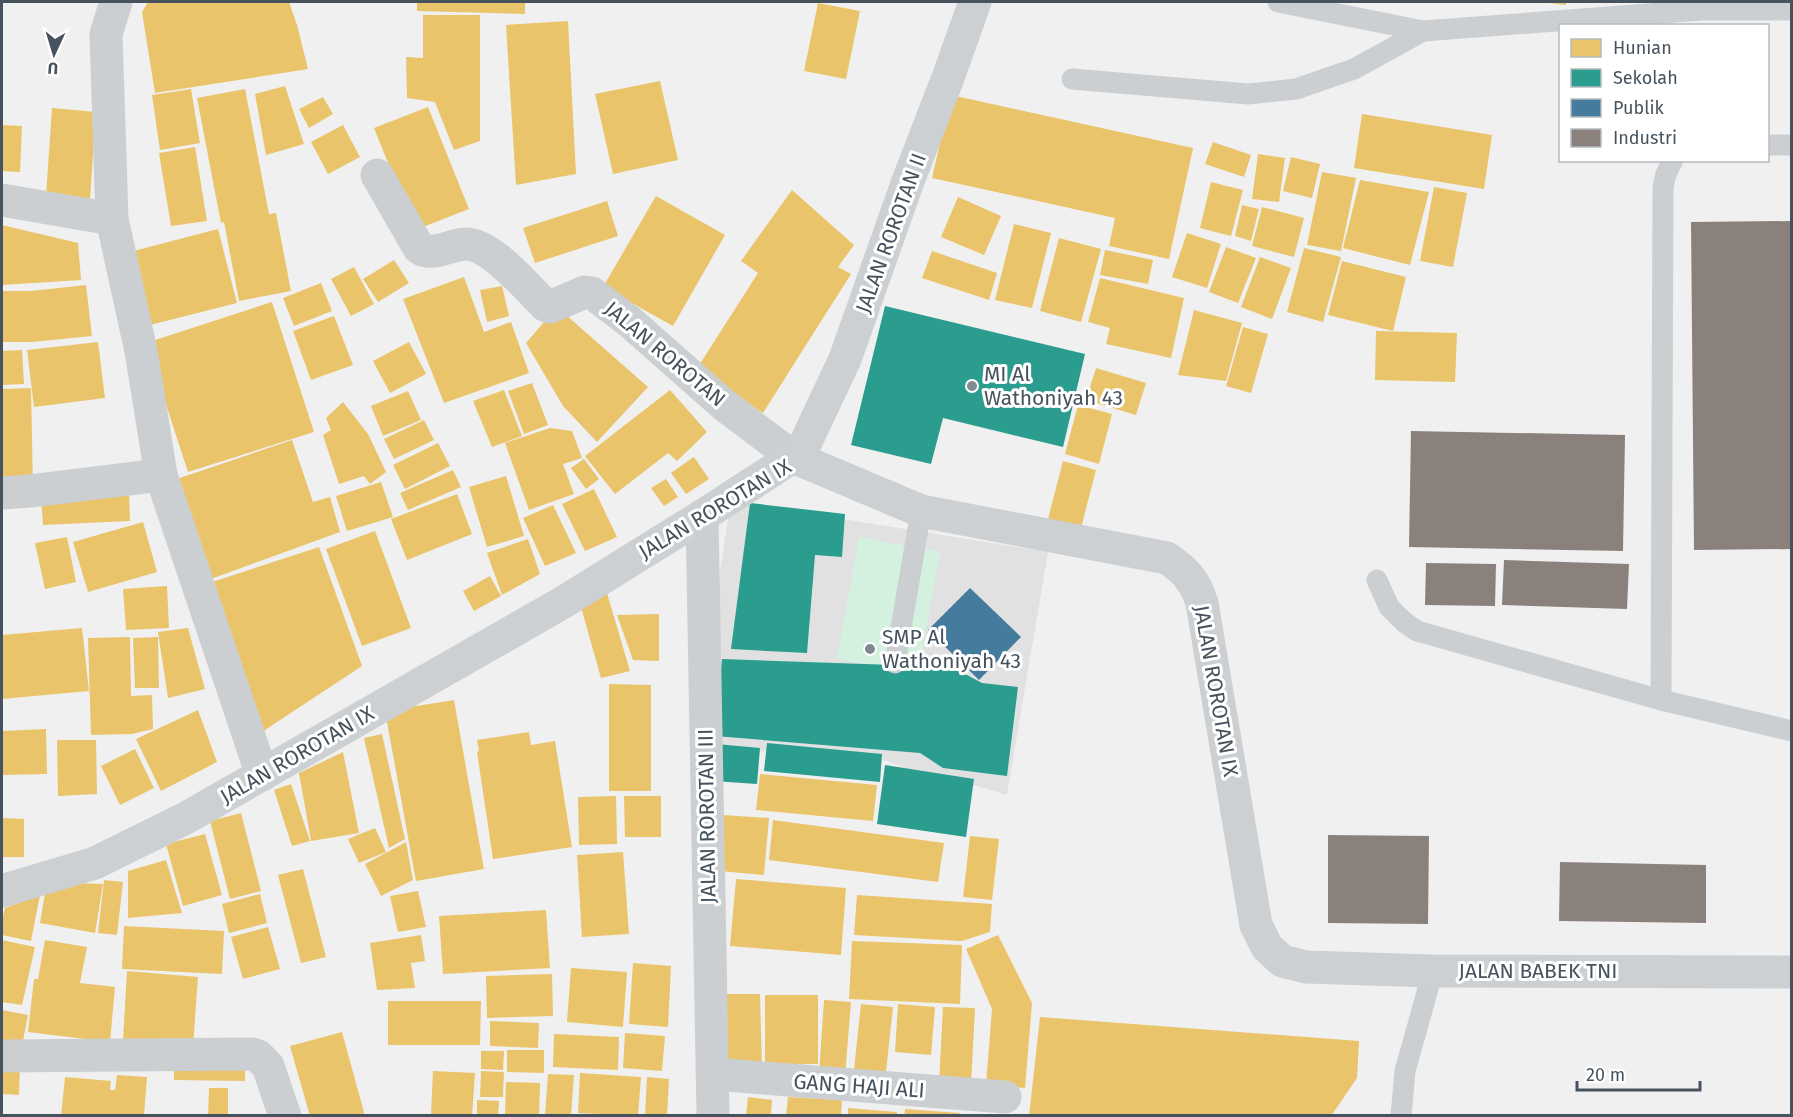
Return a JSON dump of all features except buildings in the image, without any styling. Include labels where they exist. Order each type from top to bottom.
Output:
[{"type":"street","points":[[116,2],[106,34],[112,219],[141,351],[161,475],[262,775]]},
{"type":"street","name":"JALAN ROROTAN II","points":[[793,457],[805,444],[845,359],[975,2]]},
{"type":"street","name":"JALAN ROROTAN","points":[[377,175],[419,248],[430,252],[466,244],[480,248],[493,254],[546,306],[550,307],[585,292],[592,293],[630,322],[724,405],[793,457]]},
{"type":"street","points":[[2,200],[112,219]]},
{"type":"street","name":"JALAN ROROTAN IX","points":[[2,891],[95,863],[186,818],[562,603],[793,457],[921,511],[1167,558],[1182,568],[1197,587],[1202,603],[1256,925],[1267,947],[1282,961],[1306,967],[1433,971]]},
{"type":"street","points":[[2,493],[161,475]]},
{"type":"street","name":"JALAN ROROTAN III","points":[[702,516],[712,1116]]},
{"type":"street","name":"JALAN BABEK TNI","points":[[1433,971],[1791,972]]},
{"type":"street","points":[[2,1056],[252,1054],[258,1056],[268,1066],[285,1116]]},
{"type":"street","name":"GANG HAJI ALI","points":[[712,1074],[1005,1097]]},
{"type":"lane","points":[[1278,2],[1423,31],[1702,10],[1791,10]]},
{"type":"lane","points":[[1072,79],[1248,94],[1296,89],[1354,69],[1423,31]]},
{"type":"lane","points":[[1769,145],[1791,145]]},
{"type":"lane","points":[[1661,700],[1663,187],[1672,162]]},
{"type":"lane","points":[[895,663],[921,511]]},
{"type":"lane","points":[[1377,580],[1389,607],[1417,631],[1661,700],[1791,731]]},
{"type":"lane","name":"JALAN BABEK TNI","points":[[1401,1116],[1405,1071],[1433,971]]},
{"type":"shaded area","name":"SMP Al Wathoniyah 43","points":[[731,501],[1048,552],[1007,795],[977,786],[930,779],[888,761],[692,746]]},
{"type":"green space","points":[[859,537],[940,552],[918,673],[837,659]]},
{"type":"place","name":"MI Al Wathoniyah 43","points":[[972,386]]},
{"type":"place","name":"SMP Al Wathoniyah 43","points":[[870,649]]}]
